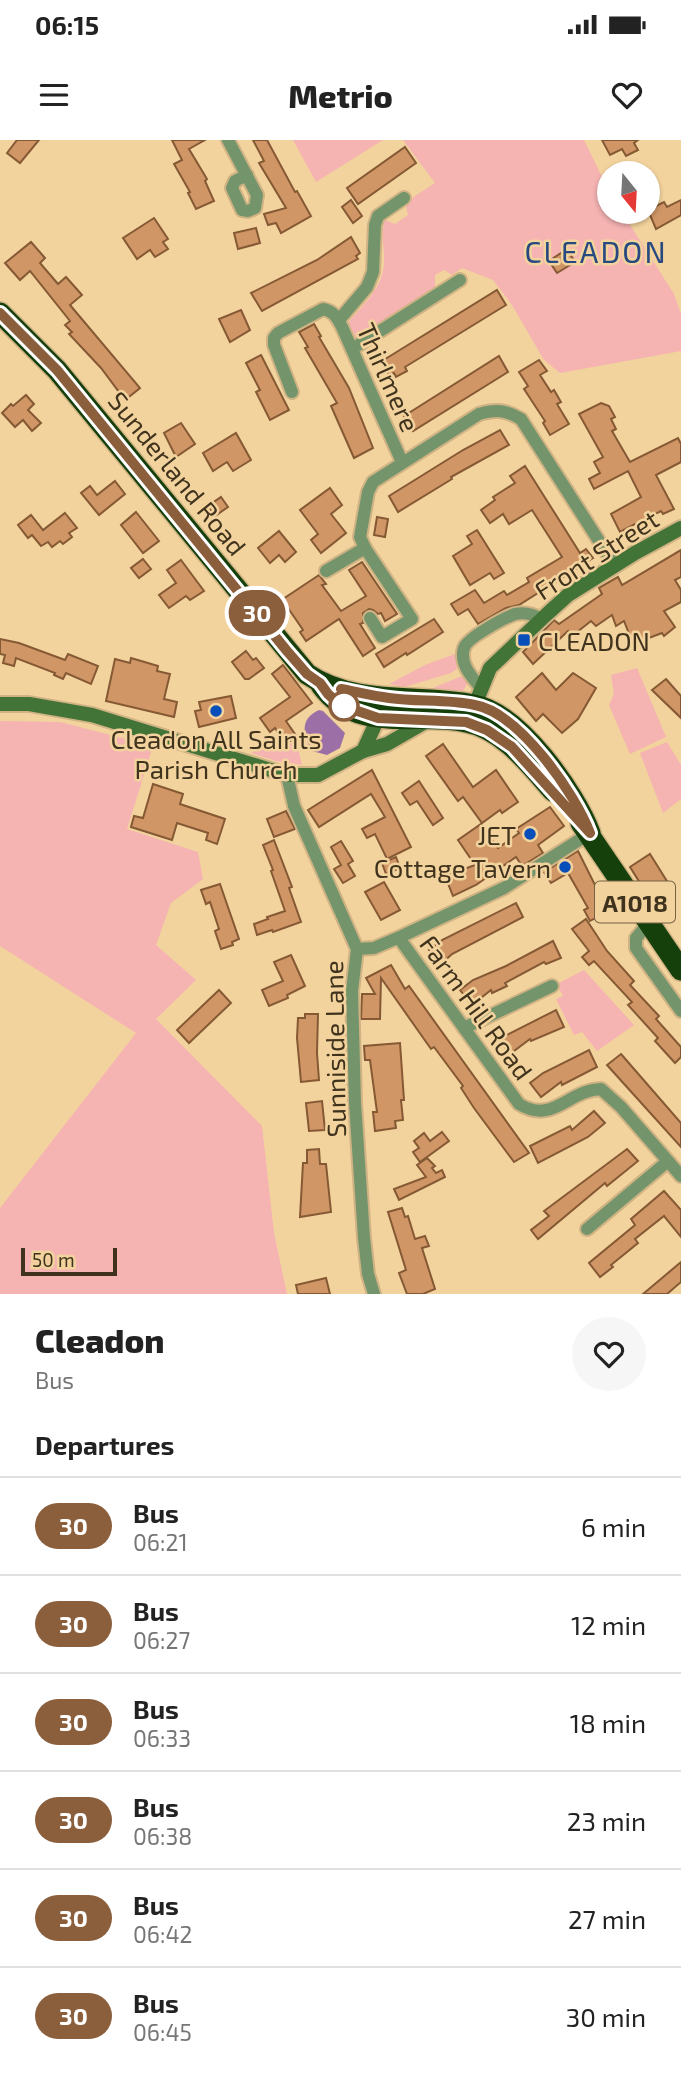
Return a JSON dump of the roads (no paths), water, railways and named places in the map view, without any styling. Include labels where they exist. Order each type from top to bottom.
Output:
[{"type":"highway","name":"Sunderland Road","points":[[0,313],[57,370],[314,679]]},
{"type":"highway","name":"A1018","points":[[314,679],[388,698],[475,705]]},
{"type":"highway","name":"A1018","points":[[314,679],[340,705],[378,718],[428,720],[475,705]]},
{"type":"highway","name":"A1018","points":[[475,705],[487,730],[512,747],[590,833],[679,964]]},
{"type":"street","points":[[228,140],[247,175]]},
{"type":"street","points":[[339,320],[367,287],[373,272],[375,225],[378,216],[399,206]]},
{"type":"street","points":[[352,349],[451,281]]},
{"type":"street","name":"Thirlmere","points":[[292,392],[274,345],[274,338],[278,333],[323,309],[329,310],[339,320],[402,462]]},
{"type":"street","points":[[370,618],[382,637],[412,619],[360,537],[368,492],[373,482],[479,414],[494,410],[509,412],[521,419],[615,566]]},
{"type":"street","name":"Front Street","points":[[475,705],[490,668],[568,595],[681,528]]},
{"type":"street","points":[[326,571],[365,548]]},
{"type":"street","points":[[475,705],[470,675],[464,662],[464,649],[469,640],[516,614],[533,614],[541,619]]},
{"type":"street","points":[[363,751],[388,698]]},
{"type":"street","points":[[0,704],[29,704],[92,715],[287,775],[318,775],[363,751],[387,744],[428,720]]},
{"type":"street","name":"Sunniside Lane","points":[[287,775],[294,806],[356,949],[352,991],[354,1077],[364,1238],[368,1274],[374,1294]]},
{"type":"street","points":[[356,949],[374,948],[504,888],[590,833]]},
{"type":"street","points":[[649,923],[636,938],[636,948],[681,1012]]},
{"type":"street","name":"Farm Hill Road","points":[[399,937],[519,1104],[529,1110],[548,1111],[589,1090],[601,1089],[621,1107],[681,1176]]},
{"type":"street","points":[[464,1028],[551,986]]},
{"type":"street","points":[[587,1229],[668,1161]]},
{"type":"place","name":"CLEADON","points":[[524,640]]},
{"type":"place","name":"Cleadon All Saints Parish Church","points":[[216,711]]},
{"type":"place","name":"JET","points":[[530,834]]},
{"type":"place","name":"Cottage Tavern","points":[[565,867]]},
{"type":"district","name":"CLEADON","points":[[596,251]]}]
